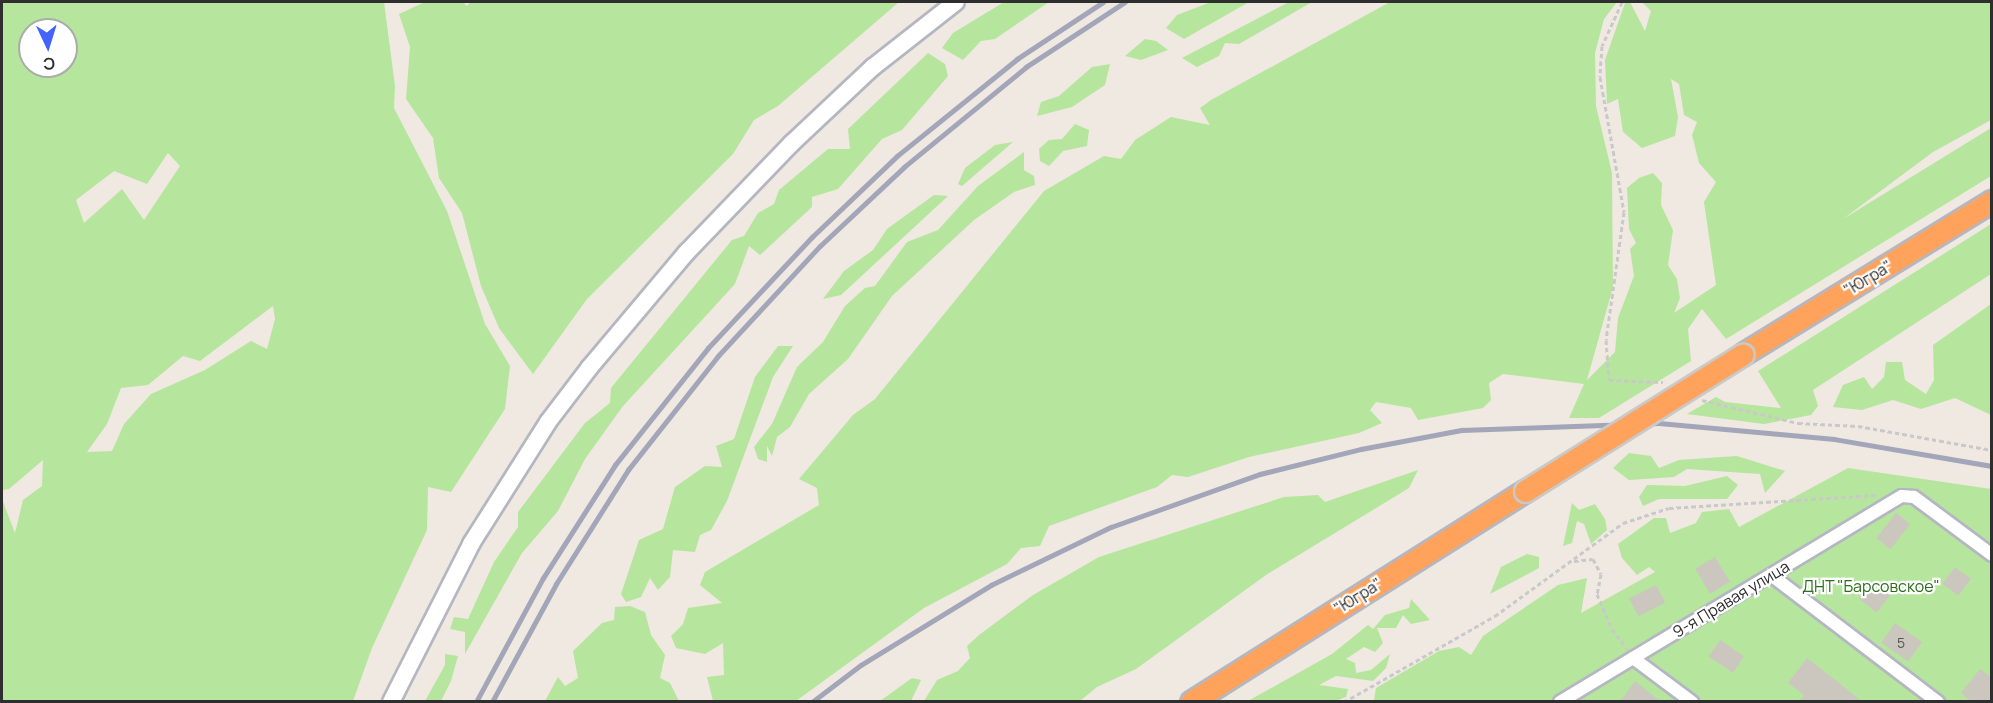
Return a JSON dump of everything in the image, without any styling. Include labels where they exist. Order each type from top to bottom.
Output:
[{"type":"highway","name":"\"Югра\"","points":[[1191,702],[1743,354],[1992,201]]},
{"type":"main road","points":[[391,702],[471,544],[549,422],[590,367],[687,252],[792,143],[873,67],[956,2]]},
{"type":"street","points":[[1902,496],[1914,497],[1992,555]]},
{"type":"street","name":"9-я Правая улица","points":[[1560,702],[1902,496]]},
{"type":"street","points":[[1771,575],[1938,702]]},
{"type":"street","points":[[1633,658],[1692,702]]},
{"type":"path","points":[[1622,2],[1602,46],[1600,77],[1624,212],[1606,340],[1609,380],[1642,378],[1666,384]]},
{"type":"path","points":[[1695,397],[1743,413],[1858,426],[1992,450]]},
{"type":"path","points":[[1344,702],[1495,616],[1623,524],[1669,508],[1837,494],[1902,496]]},
{"type":"path","points":[[1574,561],[1593,559],[1601,573],[1597,594],[1612,629],[1633,658]]},
{"type":"green space","points":[[2,2],[384,2],[395,86],[394,108],[447,211],[485,324],[510,366],[505,409],[451,492],[428,487],[427,530],[372,648],[353,701],[2,701],[2,499],[15,533],[23,500],[42,486],[43,460],[9,489],[2,490]],"holes":[[[168,153],[180,166],[144,220],[122,189],[84,223],[76,200],[114,171],[147,184]],[[273,306],[275,319],[267,349],[251,341],[205,370],[151,394],[124,424],[112,451],[87,452],[107,424],[121,388],[148,385],[183,356],[200,361]]]},
{"type":"green space","points":[[425,2],[463,2],[467,6],[470,2],[899,2],[778,106],[754,120],[733,154],[587,299],[533,374],[499,328],[481,286],[462,213],[439,178],[433,138],[406,99],[410,47],[399,14]]},
{"type":"green space","points":[[1004,2],[1049,2],[995,39],[981,41],[963,60],[942,48],[953,33]]},
{"type":"green space","points":[[1211,2],[1249,2],[1184,39],[1166,28],[1177,15]]},
{"type":"green space","points":[[1289,2],[1312,2],[1239,44],[1225,43],[1219,56],[1197,67],[1182,58]]},
{"type":"green space","points":[[1390,2],[1617,2],[1604,19],[1595,53],[1596,106],[1612,173],[1613,287],[1587,380],[1615,352],[1618,318],[1634,276],[1630,249],[1636,243],[1629,229],[1627,188],[1639,178],[1653,173],[1662,183],[1661,205],[1673,230],[1668,265],[1677,279],[1680,298],[1674,313],[1716,285],[1704,202],[1716,182],[1699,163],[1692,135],[1697,122],[1684,115],[1679,84],[1671,79],[1678,117],[1675,136],[1642,148],[1623,132],[1618,99],[1607,104],[1605,60],[1625,3],[1630,2],[1645,31],[1651,11],[1642,2],[1991,2],[1991,120],[1933,152],[1843,219],[1991,128],[1991,176],[1726,339],[1702,309],[1688,329],[1691,361],[1599,418],[1569,418],[1584,384],[1503,374],[1489,383],[1491,400],[1483,408],[1418,420],[1411,408],[1376,402],[1370,410],[1382,423],[1359,433],[1249,457],[1188,477],[1172,475],[1157,487],[1049,526],[1040,546],[1021,548],[1007,564],[924,608],[796,701],[713,701],[707,677],[724,675],[723,643],[705,654],[676,648],[671,636],[683,624],[688,608],[722,603],[700,585],[705,572],[819,505],[817,488],[799,479],[853,415],[875,399],[1044,191],[1104,156],[1121,159],[1135,140],[1171,117],[1210,125],[1200,108],[1211,100]]},
{"type":"green space","points":[[1145,39],[1156,41],[1168,50],[1141,60],[1125,56]]},
{"type":"green space","points":[[928,53],[945,64],[948,76],[902,130],[882,139],[838,189],[812,197],[812,207],[760,255],[749,246],[735,284],[623,406],[585,459],[558,511],[522,553],[465,654],[465,632],[450,629],[454,617],[468,619],[494,562],[518,527],[518,512],[585,423],[610,403],[611,388],[732,240],[744,236],[758,213],[774,204],[779,190],[828,149],[850,149],[848,129]]},
{"type":"green space","points":[[1110,64],[1105,85],[1072,107],[1037,116],[1041,102],[1059,96],[1092,67]]},
{"type":"green space","points":[[1075,124],[1089,130],[1087,146],[1063,151],[1049,166],[1040,161],[1039,149],[1049,140],[1062,139]]},
{"type":"green space","points":[[1013,142],[962,186],[958,184],[965,168],[995,145]]},
{"type":"green space","points":[[1024,152],[1024,170],[1034,176],[1035,185],[1014,192],[974,220],[892,296],[848,359],[809,394],[790,427],[777,437],[772,456],[767,446],[767,462],[758,459],[754,447],[772,424],[797,367],[823,342],[845,306],[865,288],[875,286],[907,242],[938,230],[978,186]]},
{"type":"green space","points":[[934,195],[948,196],[841,295],[823,299],[844,271],[873,250],[887,229]]},
{"type":"green space","points":[[1991,224],[1991,274],[1813,390],[1818,406],[1811,415],[1764,424],[1687,414],[1716,397],[1725,402],[1781,408],[1758,371]]},
{"type":"green space","points":[[1991,304],[1991,415],[1955,398],[1921,409],[1893,400],[1862,410],[1833,407],[1843,385],[1864,377],[1872,389],[1884,377],[1886,362],[1902,362],[1905,380],[1926,394],[1934,380],[1933,345]]},
{"type":"green space","points":[[778,346],[793,346],[773,377],[727,501],[711,530],[700,535],[695,552],[673,550],[670,577],[658,590],[650,578],[641,597],[626,602],[621,594],[639,540],[663,529],[675,487],[705,466],[722,467],[716,446],[734,439],[755,377]]},
{"type":"green space","points":[[1629,453],[1651,456],[1659,468],[1679,460],[1737,456],[1785,471],[1765,493],[1760,474],[1687,469],[1674,477],[1629,480],[1613,468]]},
{"type":"green space","name":"ДНТ \"Барсовское\"","points":[[1848,468],[1991,489],[1991,701],[1356,702],[1374,700],[1376,688],[1439,651],[1459,647],[1471,655],[1483,636],[1558,585],[1587,578],[1581,613],[1655,572],[1649,567],[1637,575],[1622,558],[1618,544],[1654,518],[1666,518],[1670,533],[1696,523],[1702,512],[1729,509],[1739,527]]},
{"type":"green space","points":[[1418,470],[1409,488],[1266,575],[1136,669],[1097,687],[1080,701],[924,701],[937,680],[958,671],[970,658],[967,646],[979,635],[1033,595],[1099,557],[1284,497],[1318,495],[1325,502]]},
{"type":"green space","points":[[1727,476],[1738,485],[1727,499],[1659,499],[1643,506],[1639,497],[1647,485],[1685,486]]},
{"type":"green space","points":[[1572,503],[1579,510],[1595,504],[1605,519],[1607,530],[1591,544],[1584,524],[1577,521],[1572,543],[1563,546]]},
{"type":"green space","points":[[1527,554],[1539,557],[1539,568],[1490,594],[1501,567]]},
{"type":"green space","points":[[1411,599],[1430,620],[1411,624],[1403,615],[1396,628],[1377,628],[1383,643],[1375,652],[1364,647],[1346,659],[1355,663],[1356,673],[1371,670],[1390,654],[1386,668],[1373,681],[1336,676],[1319,685],[1348,689],[1346,697],[1335,701],[1248,701],[1332,654],[1368,625],[1373,629],[1385,615],[1409,608]]},
{"type":"green space","points":[[630,606],[645,612],[651,635],[665,655],[660,678],[670,683],[679,701],[545,701],[558,677],[565,686],[578,678],[573,651],[602,623],[614,620],[615,607]]},
{"type":"green space","points":[[445,654],[458,656],[451,681],[441,701],[425,701],[445,665]]},
{"type":"green space","points":[[912,678],[921,680],[911,701],[880,701]]},
{"type":"building","points":[[1896,513],[1910,524],[1890,549],[1876,538]]},
{"type":"building","points":[[1715,557],[1730,582],[1710,594],[1695,569]]},
{"type":"building","points":[[1955,567],[1971,579],[1958,596],[1942,584]]},
{"type":"building","points":[[1872,581],[1890,595],[1877,612],[1858,598]]},
{"type":"building","points":[[1656,585],[1665,603],[1638,616],[1629,599]]},
{"type":"building","points":[[1895,623],[1922,642],[1908,662],[1881,643]]},
{"type":"building","points":[[1720,640],[1744,656],[1733,673],[1709,657]]},
{"type":"building","points":[[1807,658],[1862,702],[1799,702],[1804,695],[1788,683]]},
{"type":"building","points":[[1980,669],[1992,678],[1992,702],[1972,702],[1961,693]]},
{"type":"building","points":[[1635,681],[1661,702],[1620,702]]},
{"type":"railway","points":[[476,702],[543,578],[615,465],[708,348],[812,237],[897,156],[1017,59],[1103,2]]},
{"type":"railway","points":[[492,702],[556,584],[628,470],[718,356],[820,246],[904,167],[1026,67],[1125,2]]},
{"type":"railway","points":[[812,702],[861,665],[991,585],[1111,527],[1260,474],[1361,449],[1462,430],[1659,423],[1834,439],[1992,466]]}]
